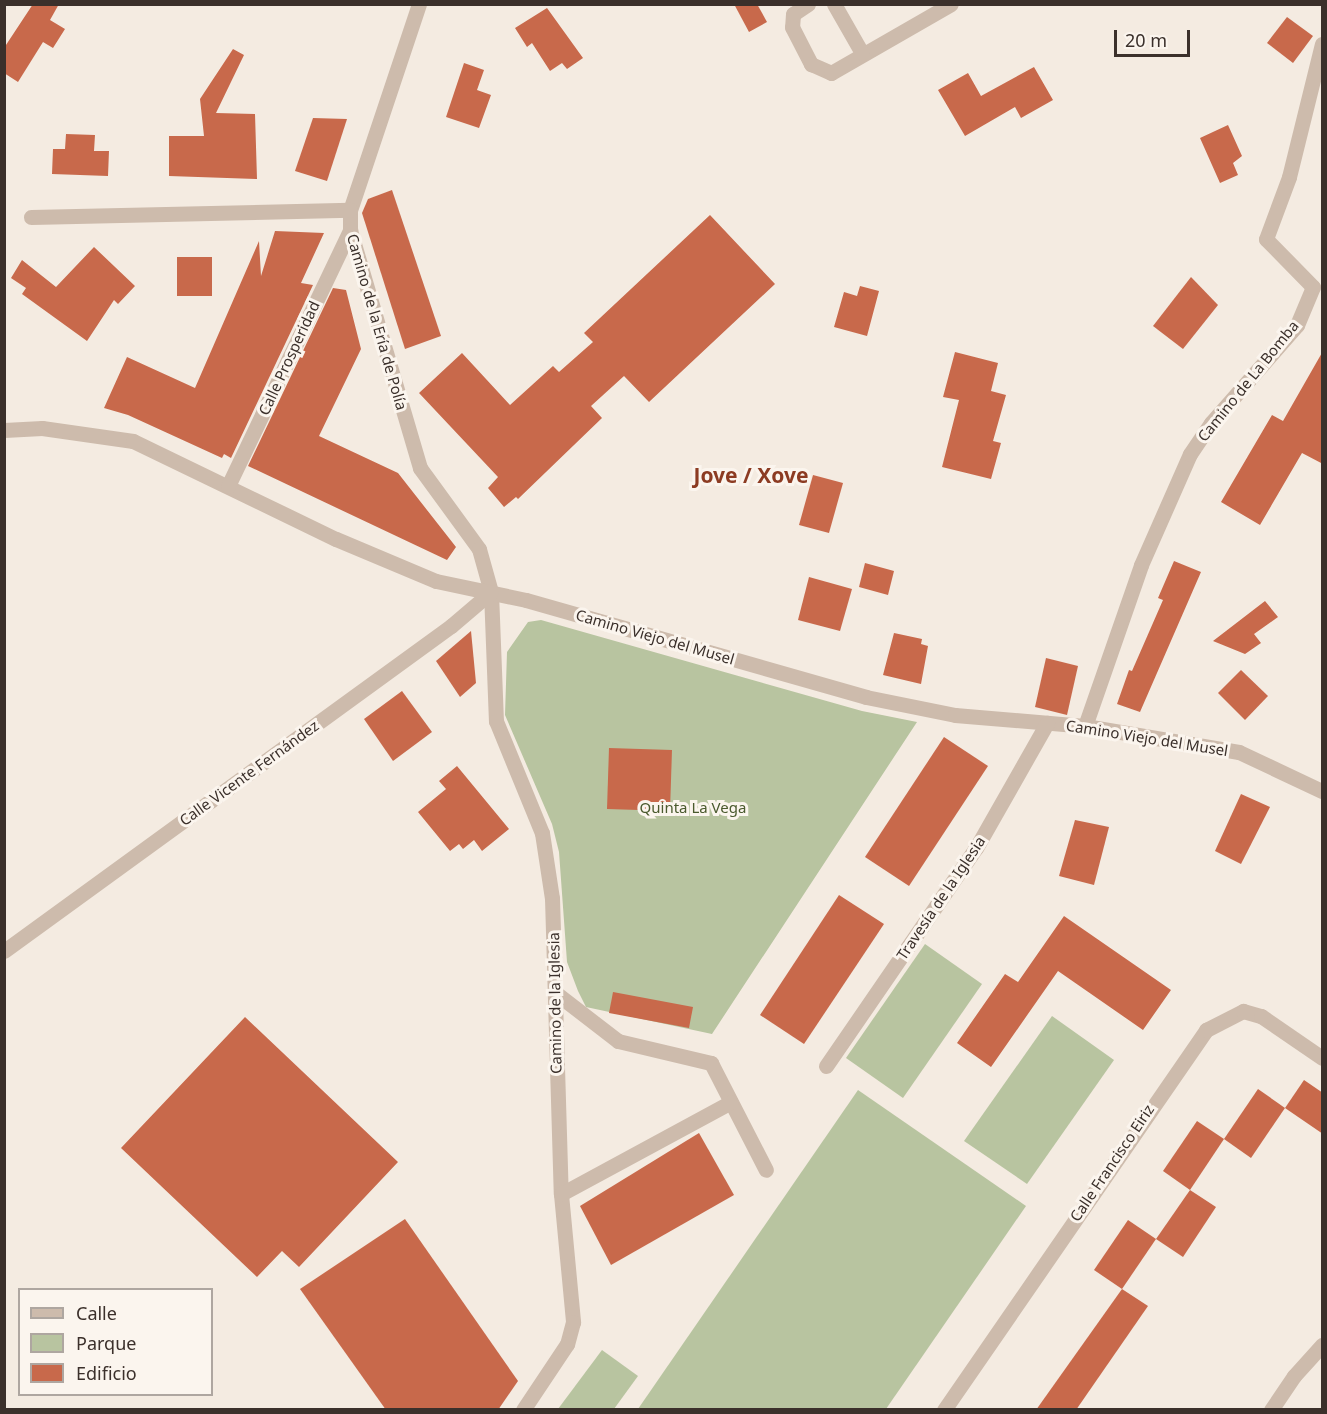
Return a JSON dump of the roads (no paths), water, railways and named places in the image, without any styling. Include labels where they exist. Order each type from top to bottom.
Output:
[{"type":"street","name":"Camino de la Ería de Polía","points":[[419,4],[350,210],[350,230],[420,468],[479,549],[491,592]]},
{"type":"street","points":[[808,4],[794,14],[792,27],[811,64],[831,73],[862,53],[951,4]]},
{"type":"street","points":[[834,4],[862,53]]},
{"type":"street","name":"Camino de La Bomba","points":[[1085,726],[1141,565],[1190,454],[1211,423],[1297,325],[1313,288],[1266,239],[1289,177],[1323,44]]},
{"type":"street","points":[[31,218],[350,210]]},
{"type":"street","name":"Calle Prosperidad","points":[[228,486],[350,230]]},
{"type":"street","name":"Camino Viejo del Musel","points":[[4,430],[42,429],[133,441],[336,539],[436,581],[491,592],[866,698],[955,715],[1085,726],[1239,752],[1323,791]]},
{"type":"street","name":"Calle Vicente Fernández","points":[[4,951],[451,626],[491,592]]},
{"type":"street","name":"Camino de la Iglesia","points":[[491,592],[496,721],[542,833],[552,898],[557,994],[561,1194],[573,1322],[567,1344],[523,1410]]},
{"type":"street","name":"Travesía de la Iglesia","points":[[826,1066],[976,848],[1047,723]]},
{"type":"street","points":[[557,994],[618,1041],[711,1063],[766,1170]]},
{"type":"street","name":"Calle Francisco Eiriz","points":[[944,1410],[1206,1030],[1243,1011],[1261,1016],[1323,1058]]},
{"type":"street","points":[[561,1194],[731,1102]]},
{"type":"street","points":[[1271,1410],[1294,1376],[1323,1345]]},
{"type":"district","name":"Jove / Xove","points":[[751,475]]},
{"type":"park label","name":"Quinta La Vega","points":[[693,808]]}]
